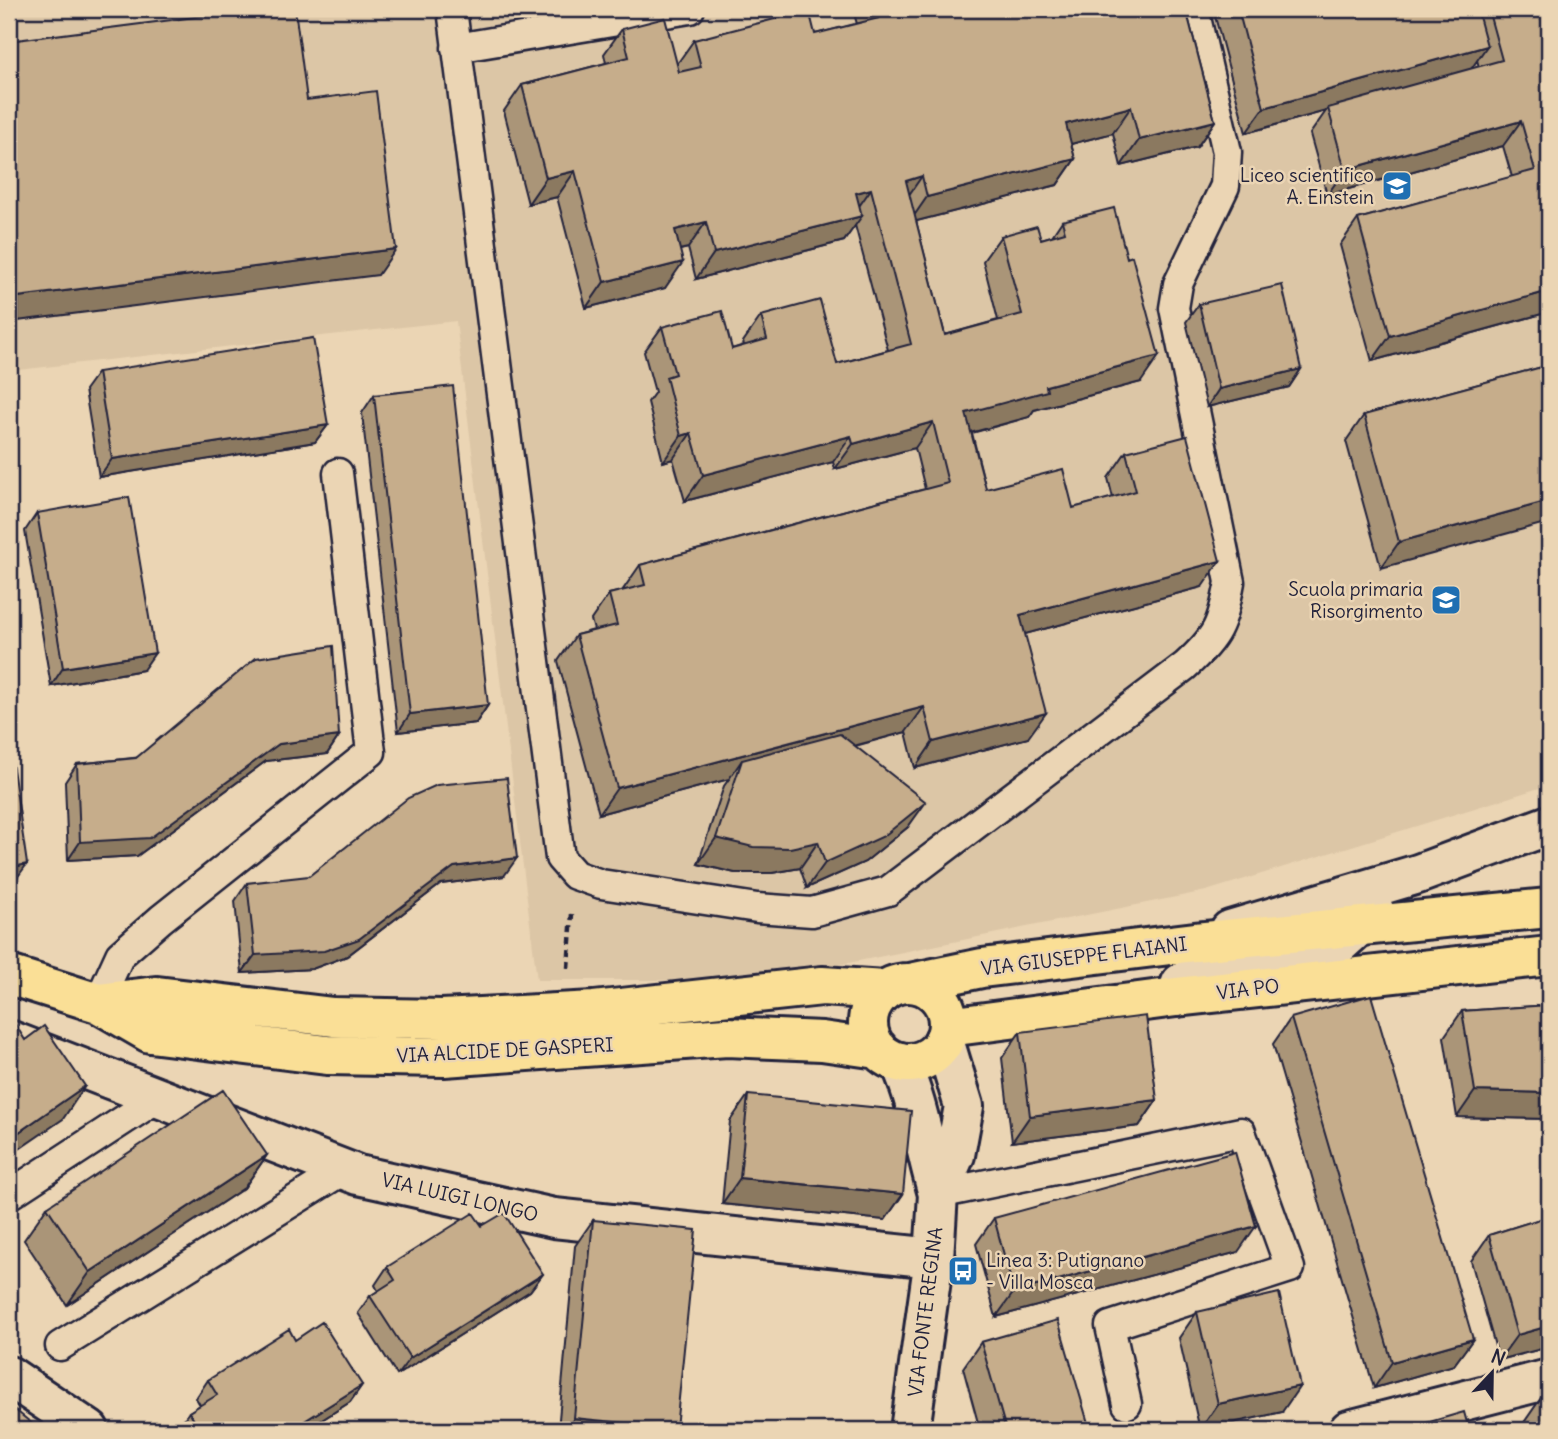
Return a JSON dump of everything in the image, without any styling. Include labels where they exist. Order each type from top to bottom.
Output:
[{"type":"main road","points":[[1195,942],[1549,908]]},
{"type":"main road","name":"VIA GIUSEPPE FLAIANI","points":[[897,986],[982,968],[1195,942]]},
{"type":"main road","name":"VIA PO","points":[[946,1034],[1176,997],[1549,956]]},
{"type":"main road","name":"VIA ALCIDE DE GASPERI","points":[[9,975],[98,1003],[150,1033],[327,1055],[444,1057],[727,1037],[822,1041],[889,1055]]},
{"type":"main road","name":"VIA ALCIDE DE GASPERI","points":[[98,1003],[156,996],[332,1017],[442,1019],[594,1011],[822,986],[897,986]]},
{"type":"main road","points":[[897,986],[934,993],[942,1003],[946,1034],[926,1058],[889,1055],[868,1025],[869,1011],[897,986]]},
{"type":"street","name":"VIA GIUSEPPE FLAIANI","points":[[1195,942],[1385,881],[1418,874],[1549,825]]},
{"type":"street","name":"VIA GIUSEPPE FLAIANI","points":[[1176,997],[1181,983],[1205,970],[1319,957],[1335,948],[1418,874]]},
{"type":"street","name":"VIA FONTE REGINA","points":[[938,1194],[956,1154],[964,1106],[946,1034]]},
{"type":"street","name":"VIA LUIGI LONGO","points":[[9,1040],[345,1170],[554,1218],[934,1258]]},
{"type":"street","name":"VIA FONTE REGINA","points":[[889,1055],[914,1092],[938,1194],[934,1258],[910,1430]]},
{"type":"street","points":[[9,1376],[89,1430]]},
{"type":"street","points":[[1349,1430],[1549,1379]]},
{"type":"lane","points":[[452,9],[560,858],[575,875],[601,884],[757,908],[812,912],[888,891],[1202,651],[1222,622],[1230,582],[1174,308],[1183,273],[1225,186],[1227,152],[1194,9]]},
{"type":"lane","points":[[456,48],[690,9]]},
{"type":"lane","points":[[98,1003],[120,955],[160,919],[370,752],[338,473]]},
{"type":"lane","points":[[9,1195],[159,1097]]},
{"type":"lane","points":[[938,1194],[1241,1132],[1290,1268],[1110,1326],[1127,1404]]},
{"type":"lane","points":[[60,1346],[345,1170]]},
{"type":"path","points":[[567,980],[575,875]]},
{"type":"shaded area","points":[[9,9],[1549,9],[1549,785],[1206,891],[764,980],[537,980],[456,321],[9,371]]},
{"type":"building","points":[[257,9],[295,9],[307,100],[376,91],[396,249],[9,298],[9,41]]},
{"type":"building","points":[[877,9],[1186,9],[1215,121],[1139,140],[1131,107],[1066,124],[1075,159],[927,197],[922,176],[906,181],[945,335],[1022,314],[1001,236],[1037,226],[1041,239],[1065,232],[1062,221],[1114,208],[1127,258],[1132,256],[1159,356],[1046,386],[1047,391],[966,413],[986,489],[1063,469],[1073,508],[1136,491],[1126,452],[1187,436],[1220,561],[1020,615],[1046,713],[933,742],[924,707],[617,788],[576,635],[617,625],[609,594],[645,585],[640,565],[948,483],[933,422],[853,444],[851,436],[703,475],[691,433],[681,436],[666,377],[675,374],[662,327],[722,311],[732,349],[767,339],[761,316],[820,300],[837,364],[911,344],[871,189],[856,193],[862,216],[714,253],[706,222],[675,230],[683,262],[604,282],[575,171],[546,178],[522,85],[629,57],[622,29],[665,18],[679,72],[701,67],[694,40],[809,10],[815,34],[879,18]]},
{"type":"building","points":[[1238,9],[1477,9],[1487,46],[1264,108]]},
{"type":"building","points":[[1488,9],[1549,9],[1549,291],[1390,336],[1358,219],[1535,170],[1521,121],[1345,170],[1328,108],[1502,60]]},
{"type":"building","points":[[1282,285],[1301,369],[1219,389],[1199,304]]},
{"type":"building","points":[[313,338],[328,425],[112,459],[98,372]]},
{"type":"building","points":[[1549,365],[1549,501],[1399,542],[1364,415]]},
{"type":"building","points":[[453,386],[488,705],[410,714],[374,395]]},
{"type":"building","points":[[129,497],[155,653],[63,668],[37,513]]},
{"type":"building","points":[[333,646],[339,736],[279,744],[150,838],[80,842],[77,764],[136,758],[256,658]]},
{"type":"building","points":[[840,734],[926,802],[884,836],[825,863],[818,842],[790,848],[753,847],[716,838],[742,760]]},
{"type":"building","points":[[9,741],[27,864],[9,868]]},
{"type":"building","points":[[507,778],[517,858],[454,867],[359,939],[324,951],[255,955],[247,883],[309,876],[408,798],[437,785]]},
{"type":"building","points":[[1371,995],[1473,1339],[1392,1362],[1291,1018]]},
{"type":"building","points":[[1549,1005],[1549,1093],[1475,1091],[1462,1011]]},
{"type":"building","points":[[1146,1016],[1157,1100],[1030,1116],[1020,1032]]},
{"type":"building","points":[[15,1024],[25,1040],[44,1026],[85,1086],[9,1139],[9,1028]]},
{"type":"building","points":[[223,1090],[267,1155],[90,1272],[47,1207]]},
{"type":"building","points":[[748,1095],[911,1111],[903,1194],[740,1178]]},
{"type":"building","points":[[1235,1152],[1256,1226],[1014,1292],[994,1218]]},
{"type":"building","points":[[473,1213],[482,1226],[504,1213],[543,1274],[410,1358],[370,1296],[395,1280],[387,1267]]},
{"type":"building","points":[[1549,1216],[1549,1326],[1517,1335],[1489,1235]]},
{"type":"building","points":[[593,1220],[696,1230],[676,1428],[574,1418]]},
{"type":"building","points":[[1279,1293],[1300,1386],[1218,1404],[1197,1312]]},
{"type":"building","points":[[1058,1320],[1090,1430],[1006,1430],[981,1342]]},
{"type":"building","points":[[322,1322],[362,1385],[290,1430],[200,1430],[189,1412],[217,1395],[208,1380],[289,1329],[295,1340]]},
{"type":"building","points":[[1549,1396],[1549,1428],[1541,1398]]},
{"type":"building","points":[[9,1405],[40,1430],[9,1430]]},
{"type":"building","points":[[1464,1412],[1469,1430],[1402,1430]]},
{"type":"place","name":"Liceo scientifico A. Einstein","points":[[1397,186]]},
{"type":"place","name":"Scuola primaria Risorgimento","points":[[1446,600]]},
{"type":"place","name":"Linea 3: Putignano - Villa Mosca","points":[[963,1271]]}]
